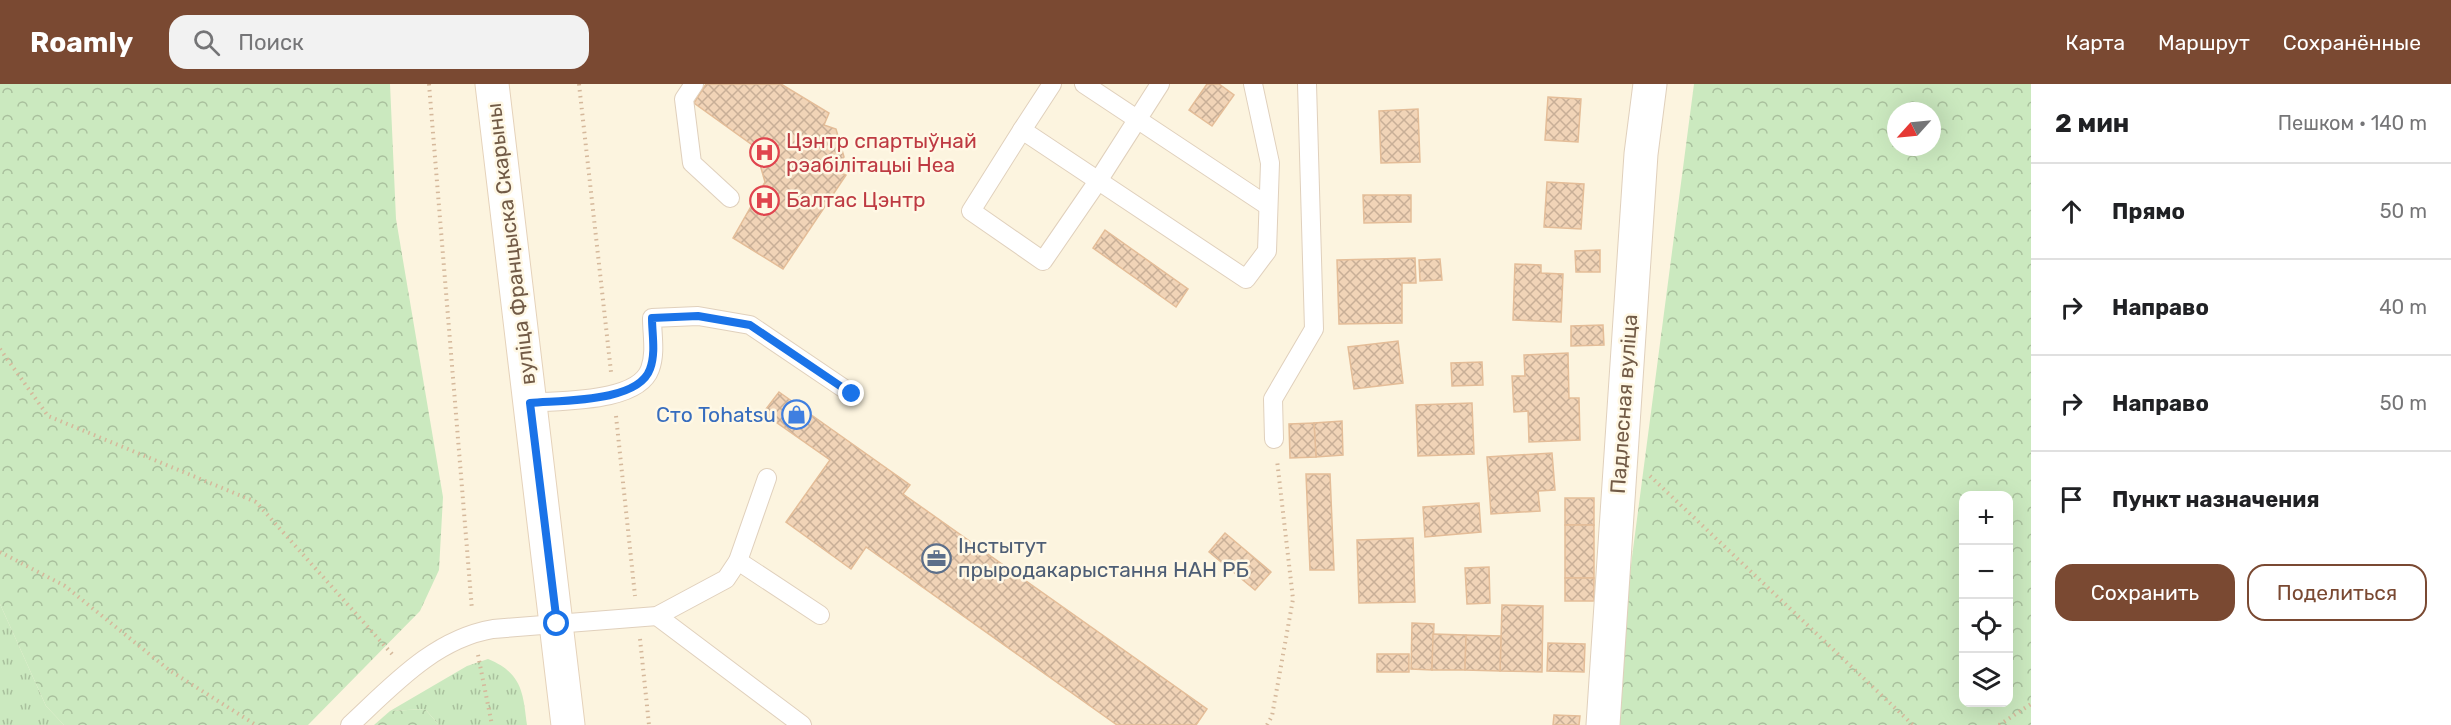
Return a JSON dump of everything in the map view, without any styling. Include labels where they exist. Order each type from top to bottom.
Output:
[{"type":"main road","name":"вуліца Францыска Скарыны","points":[[492,84],[568,725]]},
{"type":"main road","name":"Падлесная вуліца","points":[[1603,725],[1612,562],[1622,448],[1641,154],[1650,84]]},
{"type":"lane","points":[[694,84],[684,99],[692,164],[730,198]]},
{"type":"lane","points":[[1052,84],[971,211],[1043,261],[1160,84]]},
{"type":"lane","points":[[1084,84],[1268,206]]},
{"type":"lane","points":[[1022,130],[1246,279],[1266,251],[1270,163],[1253,84]]},
{"type":"lane","points":[[1274,439],[1273,399],[1314,329],[1307,84]]},
{"type":"lane","points":[[530,403],[614,394],[630,390],[642,383],[650,370],[653,352],[652,318],[698,316],[750,325],[852,394]]},
{"type":"lane","points":[[350,725],[408,672],[445,645],[474,632],[657,616],[726,579],[738,561],[767,478]]},
{"type":"lane","points":[[738,561],[820,615]]},
{"type":"lane","points":[[657,616],[802,725]]},
{"type":"path","points":[[429,84],[474,632],[492,725]]},
{"type":"path","points":[[0,349],[48,416],[256,502],[408,672]]},
{"type":"path","points":[[1268,725],[1272,716],[1293,599],[1274,439]]},
{"type":"path","points":[[1622,448],[1913,725]]},
{"type":"path","points":[[1,554],[65,586],[169,670],[256,725]]},
{"type":"path","points":[[1999,725],[2031,704]]},
{"type":"green space","points":[[0,84],[390,84],[396,219],[443,497],[439,570],[420,611],[308,725],[64,725],[46,706],[0,604]]},
{"type":"green space","points":[[1694,84],[2031,84],[2031,725],[1610,725]]},
{"type":"green space","points":[[0,604],[46,706],[64,725],[0,725]]},
{"type":"green space","points":[[488,659],[508,671],[519,685],[527,725],[439,725],[425,709],[390,711],[467,666]]},
{"type":"green space","points":[[425,709],[439,725],[374,725],[390,711]]},
{"type":"building","points":[[706,84],[781,84],[829,113],[824,125],[836,129],[844,157],[836,171],[846,175],[783,269],[733,238],[765,182],[755,147],[694,103]]},
{"type":"building","points":[[1207,84],[1219,84],[1234,95],[1212,126],[1189,110]]},
{"type":"building","points":[[1548,97],[1581,99],[1578,142],[1545,140]]},
{"type":"building","points":[[1418,109],[1420,162],[1381,163],[1379,111]]},
{"type":"building","points":[[1547,182],[1584,184],[1581,229],[1544,227]]},
{"type":"building","points":[[1363,195],[1411,195],[1411,222],[1364,223]]},
{"type":"building","points":[[1105,230],[1188,289],[1176,307],[1093,248]]},
{"type":"building","points":[[1600,250],[1600,272],[1576,272],[1575,251]]},
{"type":"building","points":[[1415,258],[1416,283],[1402,283],[1402,323],[1339,324],[1337,260]]},
{"type":"building","points":[[1440,259],[1442,280],[1420,281],[1419,260]]},
{"type":"building","points":[[1515,264],[1541,265],[1541,273],[1563,274],[1561,322],[1513,320]]},
{"type":"building","points":[[1603,325],[1604,345],[1571,346],[1571,326]]},
{"type":"building","points":[[1398,341],[1403,383],[1354,389],[1348,347]]},
{"type":"building","points":[[1568,353],[1569,398],[1579,398],[1580,440],[1529,442],[1528,411],[1514,412],[1512,376],[1525,376],[1524,355]]},
{"type":"building","points":[[1482,362],[1483,385],[1452,386],[1451,363]]},
{"type":"building","name":"Інстытут прыродакарыстання НАН РБ","points":[[779,392],[910,485],[903,494],[1207,709],[1196,725],[1117,725],[866,547],[851,569],[786,522],[830,460],[763,413]]},
{"type":"building","points":[[1472,403],[1474,454],[1418,456],[1416,405]]},
{"type":"building","points":[[1342,421],[1343,455],[1316,457],[1314,423]]},
{"type":"building","points":[[1314,423],[1316,457],[1290,458],[1289,424]]},
{"type":"building","points":[[1552,453],[1555,490],[1538,491],[1540,511],[1491,514],[1487,457]]},
{"type":"building","points":[[1306,474],[1330,474],[1334,570],[1310,570]]},
{"type":"building","points":[[1565,498],[1594,498],[1594,525],[1565,525]]},
{"type":"building","points":[[1479,503],[1481,532],[1425,537],[1423,507]]},
{"type":"building","points":[[1565,525],[1594,525],[1594,578],[1565,578]]},
{"type":"building","points":[[1225,533],[1271,572],[1255,590],[1209,552]]},
{"type":"building","points":[[1413,538],[1415,602],[1359,603],[1357,540]]},
{"type":"building","points":[[1489,567],[1490,603],[1467,604],[1465,568]]},
{"type":"building","points":[[1565,578],[1594,578],[1594,601],[1565,601]]},
{"type":"building","points":[[1502,605],[1543,606],[1542,672],[1500,671]]},
{"type":"building","points":[[1412,623],[1434,624],[1432,670],[1411,669]]},
{"type":"building","points":[[1433,634],[1466,635],[1465,670],[1432,670]]},
{"type":"building","points":[[1466,635],[1501,636],[1500,671],[1465,670]]},
{"type":"building","points":[[1548,643],[1585,644],[1584,672],[1547,671]]},
{"type":"building","points":[[1377,654],[1409,654],[1409,672],[1377,672]]},
{"type":"building","points":[[1554,715],[1580,716],[1579,725],[1553,725]]},
{"type":"place","name":"Цэнтр спартыўнай рэабілітацыі Неа","points":[[765,153]]},
{"type":"place","name":"Балтас Цэнтр","points":[[765,200]]},
{"type":"place","name":"Сто Tohatsu","points":[[797,415]]},
{"type":"place","name":"Інстытут прыродакарыстання НАН РБ","points":[[937,558]]},
{"type":"route","points":[[557,624],[530,403],[614,394],[630,390],[642,383],[650,370],[653,352],[652,318],[698,316],[750,325],[852,394]]}]
